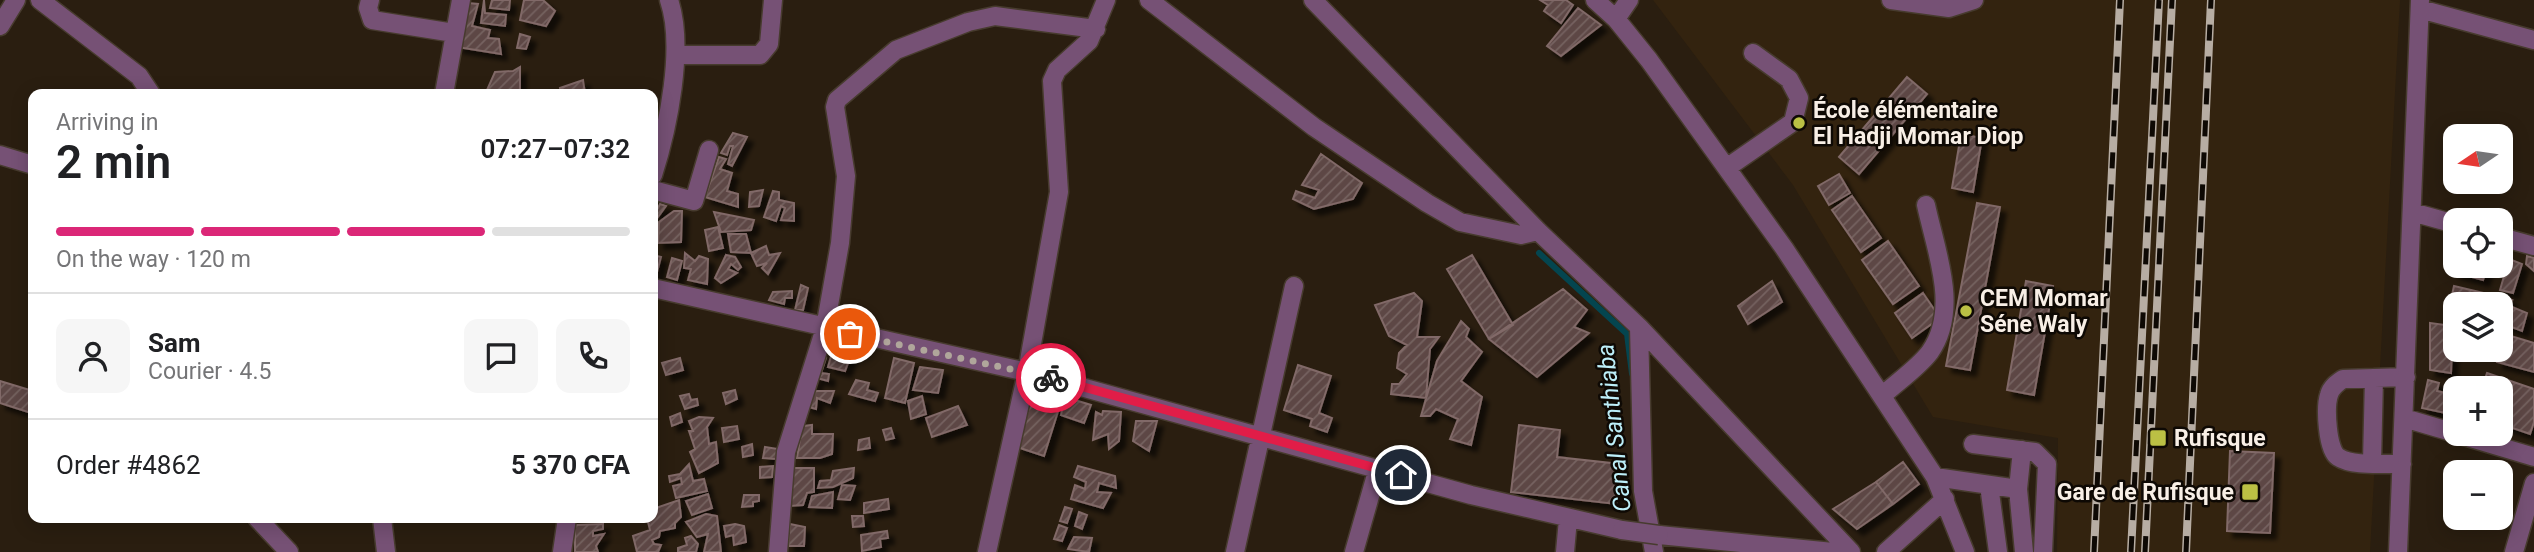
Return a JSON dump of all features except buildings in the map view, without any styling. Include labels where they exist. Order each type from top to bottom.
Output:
[{"type":"street","points":[[0,26],[16,0]]},
{"type":"street","points":[[40,0],[139,76],[148,89]]},
{"type":"street","points":[[370,0],[368,8],[372,20],[454,33]]},
{"type":"street","points":[[445,89],[461,0]]},
{"type":"street","points":[[658,150],[677,55],[676,20],[669,0]]},
{"type":"street","points":[[677,55],[760,55],[769,44],[773,0]]},
{"type":"street","points":[[986,552],[1027,372],[1059,192],[1052,81],[1057,69],[1089,41],[1106,0]]},
{"type":"street","points":[[1149,0],[1314,127],[1427,204],[1460,222],[1521,235],[1538,231]]},
{"type":"street","points":[[1313,0],[1538,231],[1639,327],[1851,552]]},
{"type":"street","points":[[1595,0],[1616,19],[1728,167],[1882,396],[1935,477],[1965,552]]},
{"type":"street","points":[[1616,19],[1629,0]]},
{"type":"street","points":[[1891,0],[1949,8],[1974,0]]},
{"type":"street","points":[[2398,552],[2420,4],[2454,8],[2534,40]]},
{"type":"street","points":[[778,552],[786,452],[825,328],[840,243],[846,176],[835,107],[837,100],[896,50],[968,22],[993,8],[1096,29]]},
{"type":"street","points":[[1728,167],[1793,122],[1799,98],[1789,79],[1753,53]]},
{"type":"street","points":[[658,191],[695,201],[709,149]]},
{"type":"street","points":[[0,155],[28,163]]},
{"type":"street","points":[[1882,396],[1928,354],[1939,335],[1947,306],[1926,205]]},
{"type":"street","points":[[2412,212],[2443,221]]},
{"type":"street","points":[[2513,240],[2534,246]]},
{"type":"street","points":[[1235,552],[1263,437],[1294,286]]},
{"type":"street","points":[[658,289],[1027,372],[1568,519],[1622,530],[1657,544],[1833,552]]},
{"type":"street","points":[[1639,327],[1643,491],[1657,544]]},
{"type":"street","points":[[2402,464],[2345,460],[2335,456],[2329,446],[2329,395],[2335,384],[2343,379],[2406,377]]},
{"type":"street","points":[[2372,462],[2374,378]]},
{"type":"street","points":[[2404,418],[2443,430]]},
{"type":"street","points":[[1973,444],[2035,452],[2047,464],[2043,552]]},
{"type":"street","points":[[2497,446],[2534,457]]},
{"type":"street","points":[[2022,450],[2019,497],[2024,552]]},
{"type":"street","points":[[1354,552],[1378,468]]},
{"type":"street","points":[[1935,477],[1989,485],[2045,505]]},
{"type":"street","points":[[2514,552],[2534,483]]},
{"type":"street","points":[[1989,485],[1998,552]]},
{"type":"street","points":[[1886,552],[1945,499]]},
{"type":"street","points":[[1565,552],[1568,519]]},
{"type":"street","points":[[262,523],[289,552]]},
{"type":"street","points":[[383,523],[387,552]]},
{"type":"street","points":[[562,552],[566,523]]},
{"type":"shaded area","points":[[1653,0],[2400,0],[2370,552],[2057,552],[2058,438],[1933,417],[1793,185]]},
{"type":"waterway","name":"Canal Santhiaba","points":[[1539,253],[1627,334],[1632,374]]},
{"type":"railway","points":[[2094,552],[2120,0]]},
{"type":"railway","points":[[2131,552],[2159,0]]},
{"type":"railway","points":[[2145,552],[2172,0]]},
{"type":"railway","points":[[2186,552],[2211,0]]},
{"type":"way so far","points":[[850,334],[1051,378]]},
{"type":"place","name":"École élémentaire El Hadji Momar Diop","points":[[1799,123]]},
{"type":"place","name":"CEM Momar Séne Waly","points":[[1966,311]]},
{"type":"place","name":"Rufisque","points":[[2158,438]]},
{"type":"place","name":"Gare de Rufisque","points":[[2250,492]]},
{"type":"route","points":[[1051,378],[1401,475]]}]
